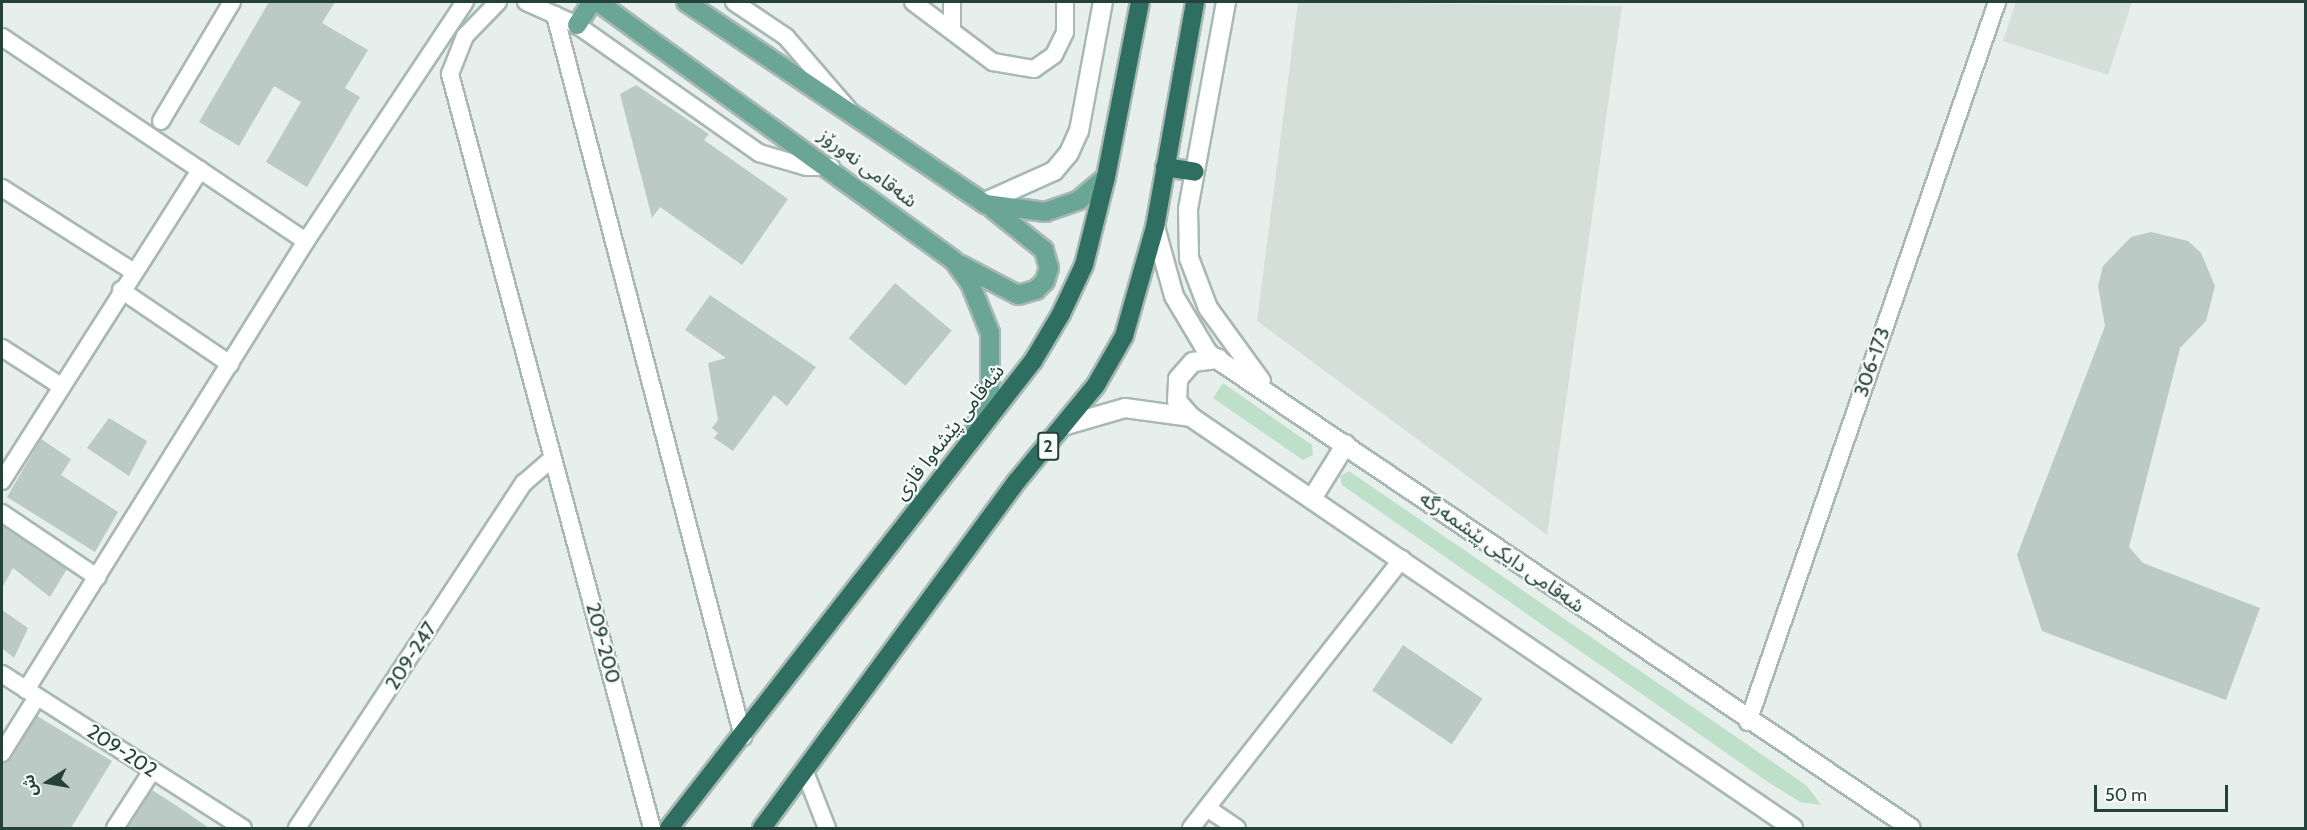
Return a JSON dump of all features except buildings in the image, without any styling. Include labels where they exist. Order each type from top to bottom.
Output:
[{"type":"highway","name":"شەقامی پێشەوا قازی","points":[[669,828],[743,737],[1033,361],[1062,314],[1084,264],[1106,177],[1140,2]]},
{"type":"highway","name":"2","points":[[762,828],[1017,481],[1066,425],[1124,336],[1155,227],[1164,166],[1196,2]]},
{"type":"highway","points":[[1164,166],[1195,172]]},
{"type":"main road","points":[[577,25],[592,2]]},
{"type":"main road","name":"شەقامی نەورۆز","points":[[598,2],[832,167],[954,261],[982,307],[992,352],[990,388],[971,439]]},
{"type":"main road","name":"شەقامی نەورۆز","points":[[686,2],[852,116],[986,203],[1021,213],[1045,212],[1078,200],[1106,177]]},
{"type":"main road","points":[[954,261],[1014,294],[1032,292],[1045,281],[1049,263],[1041,247],[986,203]]},
{"type":"street","points":[[161,121],[232,2]]},
{"type":"street","points":[[2,753],[32,693],[97,577],[306,241],[465,2]]},
{"type":"street","name":"209-200","points":[[498,2],[465,36],[450,74],[652,828]]},
{"type":"street","points":[[526,2],[577,25],[759,153],[807,167],[832,167]]},
{"type":"street","points":[[734,2],[805,56],[852,116]]},
{"type":"street","points":[[913,2],[993,62],[1034,69],[1054,54],[1065,32],[1065,2]]},
{"type":"street","points":[[952,2],[952,29]]},
{"type":"street","points":[[986,203],[1054,171],[1070,153],[1079,131],[1103,2]]},
{"type":"street","points":[[1226,2],[1188,209],[1194,276],[1208,308],[1267,390]]},
{"type":"street","name":"306-173","points":[[1748,722],[1997,2]]},
{"type":"street","points":[[555,15],[743,737]]},
{"type":"street","points":[[2,37],[306,241]]},
{"type":"street","points":[[2,481],[200,170]]},
{"type":"street","points":[[2,188],[134,272]]},
{"type":"street","name":"شەقامی دایکی پێشمەرگە","points":[[1155,227],[1181,312],[1219,359],[1748,722],[1911,828]]},
{"type":"street","points":[[122,290],[230,364]]},
{"type":"street","points":[[2,348],[61,386]]},
{"type":"street","points":[[1219,359],[1192,362],[1178,379],[1177,401],[1191,417],[1313,496],[1793,828]]},
{"type":"street","points":[[1066,425],[1125,408],[1191,417]]},
{"type":"street","points":[[1313,496],[1346,444]]},
{"type":"street","name":"209-247","points":[[297,828],[524,483],[553,458]]},
{"type":"street","points":[[2,513],[97,577]]},
{"type":"street","points":[[1191,828],[1402,559]]},
{"type":"street","name":"209-202","points":[[2,674],[243,828]]},
{"type":"street","points":[[115,828],[152,771]]},
{"type":"street","points":[[805,772],[827,828]]},
{"type":"street","points":[[1207,808],[1237,828]]},
{"type":"shaded area","points":[[1298,2],[1622,6],[1547,535],[1257,321]]},
{"type":"shaded area","points":[[2016,2],[2132,2],[2108,75],[2003,41]]},
{"type":"green space","points":[[1223,383],[1312,445],[1313,455],[1303,460],[1213,398]]},
{"type":"green space","points":[[1349,471],[1807,786],[1821,805],[1800,802],[1768,782],[1342,485],[1340,476]]}]
